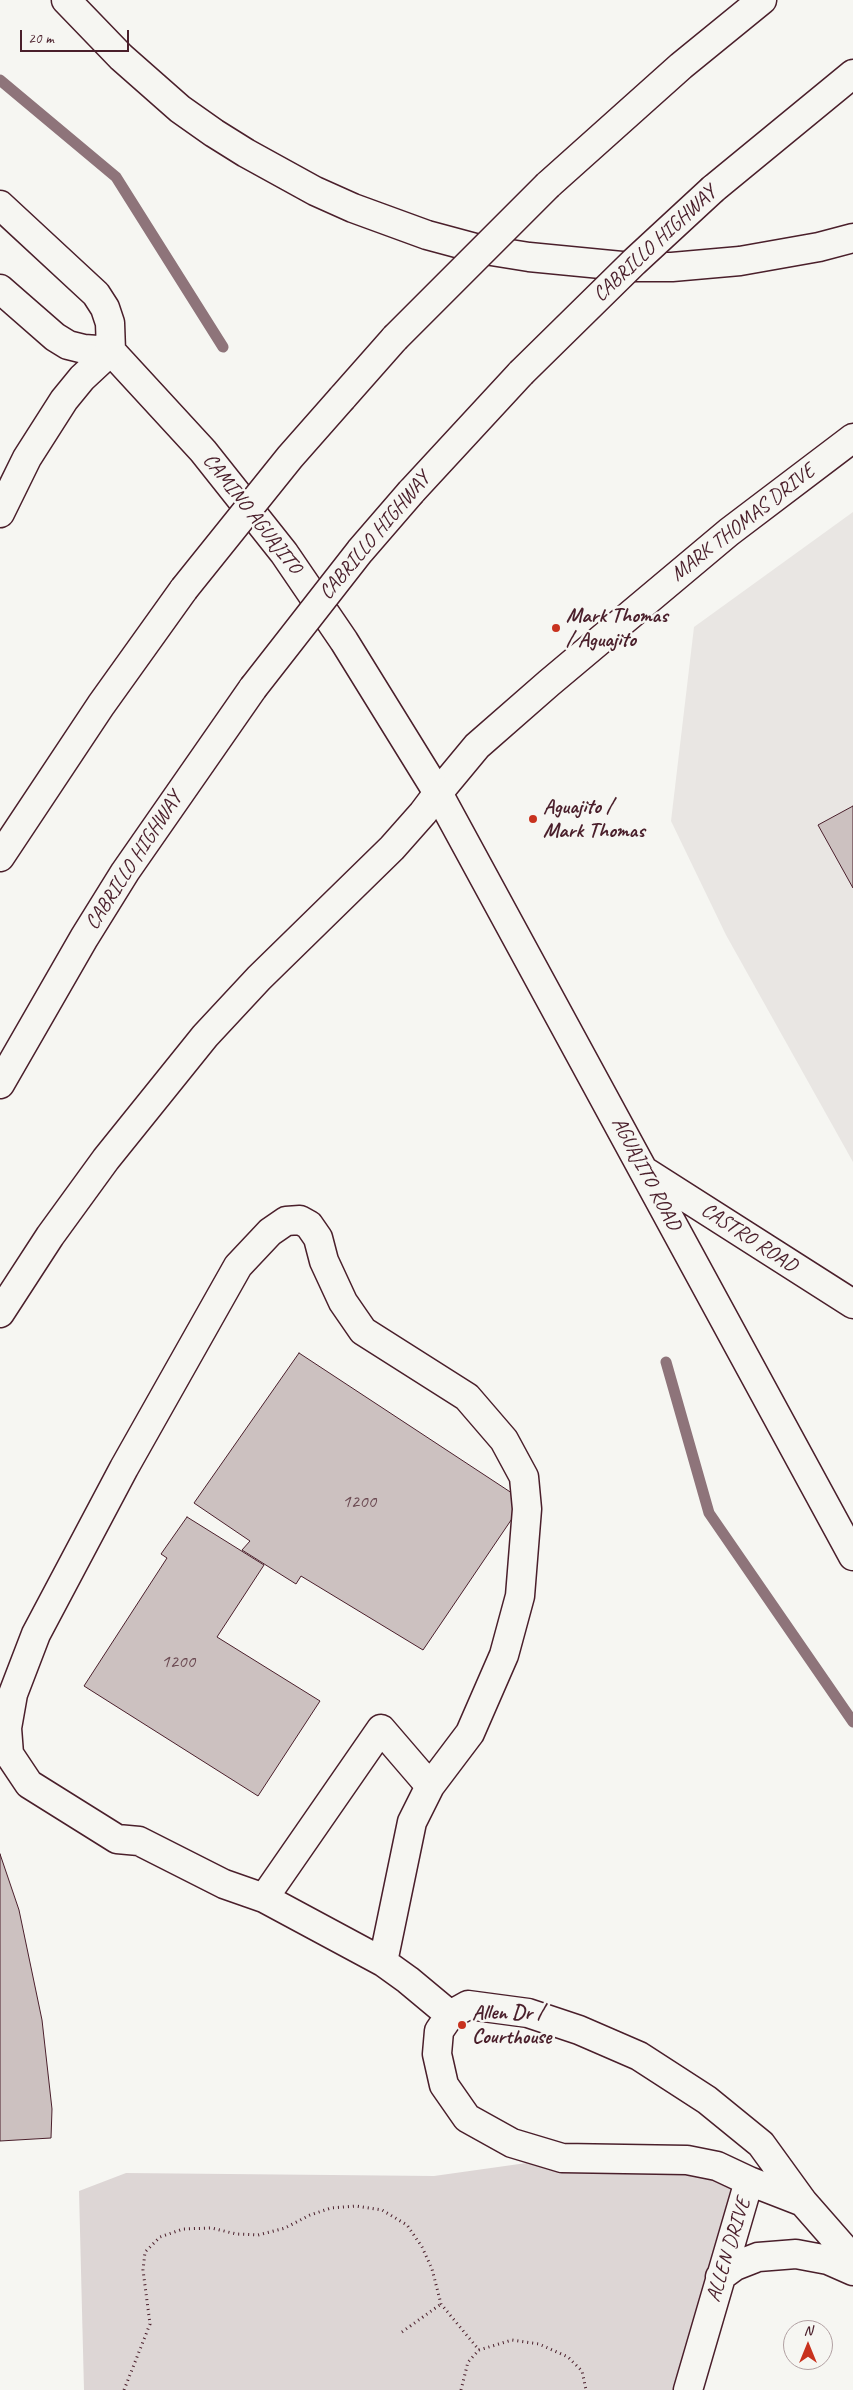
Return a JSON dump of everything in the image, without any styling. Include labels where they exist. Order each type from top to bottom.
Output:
[{"type":"main road","points":[[66,0],[120,57],[180,109],[214,133],[274,170],[315,191],[353,208],[427,235],[479,249],[529,257],[632,267],[681,266],[740,261],[809,249],[853,238]]},
{"type":"main road","points":[[0,856],[100,705],[184,589],[290,457],[451,280],[548,185],[681,66],[762,0]]},
{"type":"main road","name":"CABRILLO HIGHWAY","points":[[0,1084],[84,938],[125,872],[253,688],[360,551],[465,431],[577,317],[714,189],[853,74]]},
{"type":"main road","points":[[0,205],[96,294],[105,308],[110,323],[111,351],[82,378],[64,400],[27,458],[0,513]]},
{"type":"main road","points":[[0,289],[55,337],[68,345],[84,349],[111,351]]},
{"type":"main road","name":"CAMINO AGUAJITO","points":[[111,351],[203,451],[284,553],[344,641],[438,793]]},
{"type":"main road","name":"MARK THOMAS DRIVE","points":[[0,1312],[50,1236],[106,1159],[205,1036],[259,978],[392,848],[423,813],[476,746],[728,532],[853,438]]},
{"type":"main road","name":"AGUAJITO ROAD","points":[[438,793],[853,1556]]},
{"type":"main road","name":"CASTRO ROAD","points":[[644,1171],[853,1304]]},
{"type":"main road","points":[[383,1962],[412,1822],[430,1786],[470,1733],[504,1655],[520,1596],[527,1509],[524,1477],[504,1440],[467,1397],[363,1331],[343,1302],[324,1261],[318,1238],[309,1224],[300,1220],[286,1221],[270,1232],[238,1266],[124,1468],[36,1634],[13,1694],[7,1728],[9,1754],[29,1784],[117,1839],[139,1841],[224,1884],[264,1898],[383,1962],[450,2015]]},
{"type":"main road","points":[[264,1898],[381,1729],[430,1786]]},
{"type":"main road","points":[[750,2181],[717,2166],[687,2160],[562,2158],[512,2143],[467,2118],[444,2085],[437,2054],[439,2031],[450,2015],[468,2005],[528,2013],[579,2030],[638,2056],[707,2100],[761,2144],[803,2202]]},
{"type":"main road","name":"ALLEN DRIVE","points":[[688,2390],[750,2181],[803,2202],[853,2258]]},
{"type":"main road","points":[[720,2277],[735,2266],[758,2257],[796,2254],[828,2260],[853,2271]]},
{"type":"path","points":[[124,2390],[150,2324],[143,2270],[145,2252],[160,2237],[183,2229],[212,2228],[236,2234],[258,2235],[285,2228],[310,2215],[331,2208],[356,2206],[382,2210],[406,2225],[422,2247],[435,2276],[441,2304],[478,2350]]},
{"type":"path","points":[[402,2332],[441,2304]]},
{"type":"path","points":[[461,2390],[468,2362],[478,2350],[512,2340],[539,2344],[568,2357],[582,2371],[586,2390]]},
{"type":"shaded area","points":[[853,512],[853,1162],[726,935],[671,821],[694,627]]},
{"type":"shaded area","points":[[562,2158],[749,2181],[688,2390],[84,2390],[79,2191],[126,2173],[434,2176]]},
{"type":"building","points":[[853,806],[853,888],[818,825]]},
{"type":"building","points":[[299,1353],[524,1501],[423,1650],[301,1576],[296,1584],[242,1550],[250,1541],[194,1503]]},
{"type":"building","points":[[187,1517],[264,1565],[217,1637],[320,1701],[258,1796],[84,1686],[167,1558],[161,1554]]},
{"type":"building","points":[[0,1854],[19,1910],[42,2020],[52,2109],[51,2138],[0,2141]]},
{"type":"waterway","points":[[0,80],[116,177],[223,347]]},
{"type":"waterway","points":[[666,1362],[709,1513],[853,1722]]},
{"type":"place","name":"Mark Thomas / Aguajito","points":[[556,628]]},
{"type":"place","name":"Aguajito / Mark Thomas","points":[[533,819]]},
{"type":"place","name":"Allen Dr / Courthouse","points":[[462,2025]]}]
